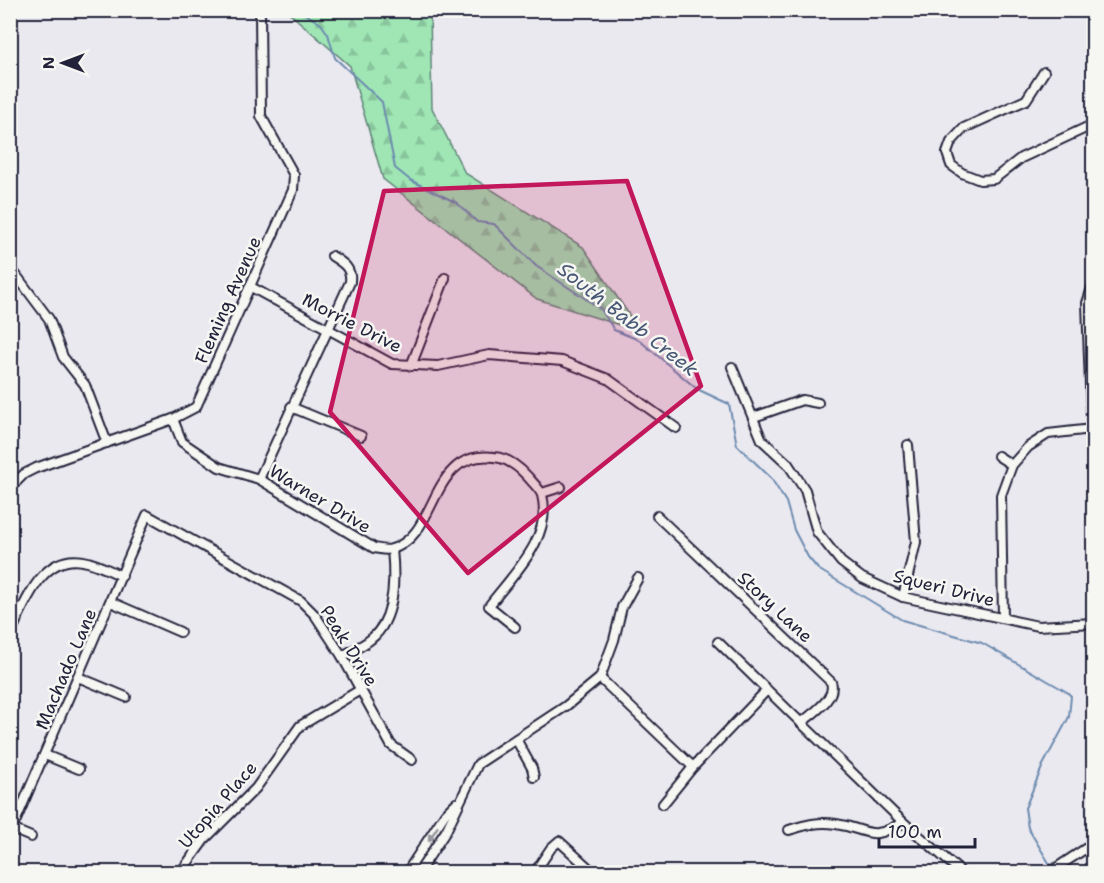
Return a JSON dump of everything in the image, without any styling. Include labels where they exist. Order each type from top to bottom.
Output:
[{"type":"street","name":"Fleming Avenue","points":[[10,488],[24,474],[36,468],[173,419],[196,407],[293,190],[294,175],[261,116],[260,10]]},
{"type":"street","points":[[1044,72],[1026,100],[964,128],[951,142],[947,153],[951,165],[962,173],[980,180],[994,179],[1022,158],[1094,124]]},
{"type":"street","points":[[259,479],[350,282],[351,273],[346,265],[332,256]]},
{"type":"street","points":[[10,267],[49,319],[63,357],[85,385],[107,443]]},
{"type":"street","points":[[411,366],[445,278]]},
{"type":"street","points":[[1094,282],[1087,303],[1091,320],[1094,498]]},
{"type":"street","name":"Morrie Drive","points":[[251,287],[392,364],[438,366],[489,355],[562,362],[608,379],[676,428]]},
{"type":"street","name":"Squeri Drive","points":[[732,367],[762,440],[788,464],[805,490],[817,532],[841,562],[862,578],[903,597],[1038,626],[1094,623]]},
{"type":"street","points":[[754,417],[802,400],[818,403]]},
{"type":"street","points":[[291,407],[361,436]]},
{"type":"street","name":"Warner Drive","points":[[173,419],[182,442],[219,467],[259,479],[374,548],[392,549]]},
{"type":"street","points":[[1003,618],[1001,495],[1012,465],[1028,447],[1048,434],[1092,429]]},
{"type":"street","points":[[903,597],[916,542],[908,445]]},
{"type":"street","points":[[998,456],[1012,465]]},
{"type":"street","points":[[342,656],[373,638],[391,608],[394,575],[392,549],[411,537],[451,469],[469,459],[494,457],[516,465],[542,493],[543,525],[536,543],[489,606],[515,627]]},
{"type":"street","points":[[542,493],[561,487]]},
{"type":"street","name":"Machado Lane","points":[[11,832],[147,515]]},
{"type":"street","name":"Peak Drive","points":[[147,515],[302,601],[315,615],[342,656],[391,745],[412,760]]},
{"type":"street","name":"Story Lane","points":[[657,516],[831,682],[832,690],[828,698],[801,723]]},
{"type":"street","points":[[10,634],[35,586],[44,573],[56,565],[70,560],[83,561],[122,576]]},
{"type":"street","points":[[419,873],[446,831],[478,764],[566,706],[600,678],[614,640],[622,607],[638,578]]},
{"type":"street","points":[[111,602],[180,632]]},
{"type":"street","points":[[718,642],[903,822],[961,873]]},
{"type":"street","points":[[78,677],[126,697]]},
{"type":"street","points":[[600,678],[693,767]]},
{"type":"street","name":"Utopia Place","points":[[181,873],[204,840],[256,788],[300,726],[360,690]]},
{"type":"street","points":[[663,804],[693,767],[767,690]]},
{"type":"street","points":[[516,739],[532,768],[534,777]]},
{"type":"street","points":[[45,755],[79,769]]},
{"type":"street","points":[[407,873],[445,814],[461,797]]},
{"type":"street","points":[[789,830],[817,822],[838,824],[879,834],[886,833],[903,822]]},
{"type":"street","points":[[11,832],[31,837]]},
{"type":"street","points":[[535,873],[551,848],[559,841],[593,873]]},
{"type":"street","points":[[1053,870],[1094,843]]},
{"type":"highlighted area","points":[[627,181],[701,386],[468,573],[330,412],[384,191]]},
{"type":"green space","points":[[287,11],[430,11],[432,108],[465,173],[583,247],[641,332],[537,299],[383,179],[350,66]]},
{"type":"waterway","name":"South Babb Creek","points":[[293,10],[321,24],[328,34],[335,58],[382,102],[395,168],[410,180],[457,203],[477,222],[494,224],[536,266],[601,309],[614,330],[639,340],[697,389],[729,404],[737,445],[771,478],[786,502],[794,530],[808,557],[818,569],[902,620],[982,643],[1071,696],[1069,717],[1043,765],[1025,808],[1028,828],[1052,868]]}]
